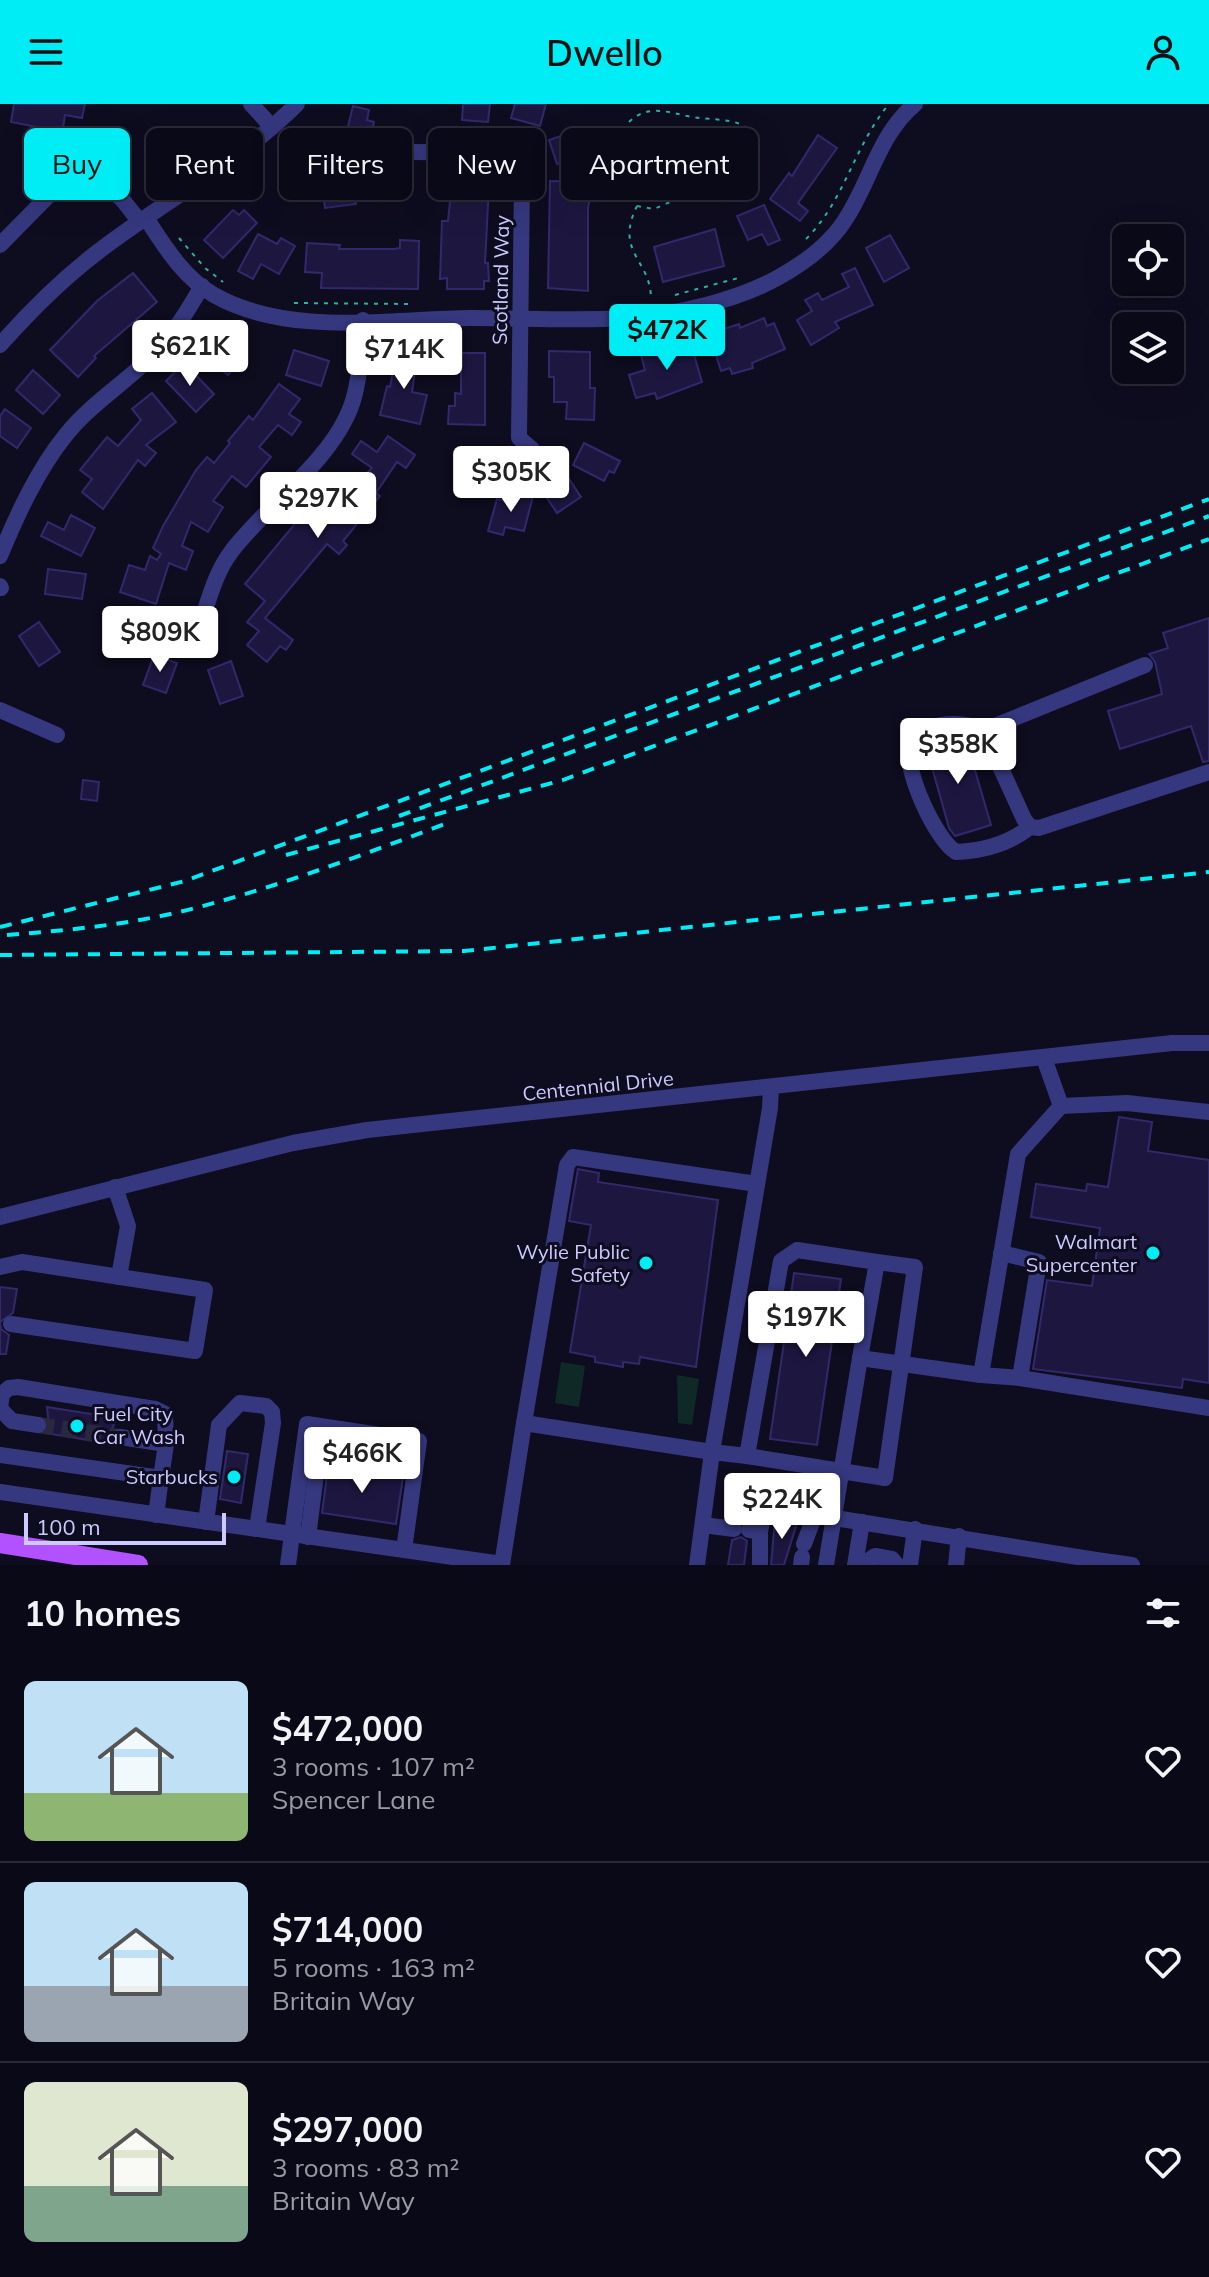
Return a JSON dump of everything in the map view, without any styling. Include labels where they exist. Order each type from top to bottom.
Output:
[{"type":"main road","points":[[0,1543],[138,1565]]},
{"type":"street","points":[[251,104],[272,127]]},
{"type":"street","points":[[3,335],[53,289],[272,127],[297,104]]},
{"type":"street","points":[[123,200],[143,220],[180,269],[214,295],[268,316],[363,320],[629,318],[717,302],[779,277],[819,250],[847,219],[900,116],[915,104]]},
{"type":"street","name":"Scotland Way","points":[[414,152],[491,153],[513,160],[522,179],[519,438],[532,449]]},
{"type":"street","points":[[0,245],[44,200]]},
{"type":"street","points":[[0,556],[18,514],[64,437],[104,395],[153,354],[179,325],[202,286]]},
{"type":"street","points":[[202,619],[215,578],[231,552],[313,463],[347,417],[359,371],[363,320]]},
{"type":"street","points":[[1030,827],[988,740],[995,726],[1145,665]]},
{"type":"street","points":[[0,710],[57,735]]},
{"type":"street","points":[[991,732],[954,722],[925,731],[909,745],[908,760],[936,833],[956,852],[1009,841],[1030,827],[1039,828],[1209,772]]},
{"type":"street","name":"Centennial Drive","points":[[0,1217],[293,1143],[367,1130],[1209,1043]]},
{"type":"street","points":[[1044,1058],[1061,1106]]},
{"type":"street","points":[[697,1565],[712,1452],[771,1087]]},
{"type":"street","points":[[981,1375],[1018,1154],[1061,1106],[1127,1103],[1209,1112]]},
{"type":"street","points":[[0,1492],[502,1565],[566,1172],[573,1157],[757,1184]]},
{"type":"street","points":[[115,1187],[128,1226],[119,1277]]},
{"type":"street","points":[[524,1423],[885,1478],[899,1362],[915,1267],[797,1250],[781,1261],[747,1456]]},
{"type":"street","points":[[1001,1253],[1039,1262],[1020,1378]]},
{"type":"street","points":[[0,1267],[22,1262],[205,1290],[195,1351],[11,1324]]},
{"type":"street","points":[[826,1565],[877,1262]]},
{"type":"street","points":[[860,1358],[1020,1378],[1209,1408]]},
{"type":"street","points":[[38,1425],[12,1421],[0,1408],[2,1394],[9,1388],[18,1387],[155,1409],[165,1414],[166,1444],[156,1515]]},
{"type":"street","points":[[206,1522],[219,1425],[240,1403],[266,1406],[272,1412],[273,1423],[257,1529]]},
{"type":"street","points":[[300,1535],[307,1424],[419,1441],[404,1550]]},
{"type":"street","points":[[120,1437],[166,1444]]},
{"type":"street","points":[[0,1455],[161,1478]]},
{"type":"street","points":[[288,1565],[300,1535],[318,1459],[327,1455],[415,1468]]},
{"type":"street","points":[[760,1565],[747,1530],[767,1494],[773,1491],[818,1498],[819,1504],[802,1556]]},
{"type":"street","points":[[835,1518],[959,1536],[1061,1560],[1132,1565]]},
{"type":"street","points":[[855,1565],[862,1522]]},
{"type":"street","points":[[703,1525],[747,1530]]},
{"type":"street","points":[[910,1565],[915,1529]]},
{"type":"street","points":[[956,1565],[959,1536]]},
{"type":"street","points":[[863,1565],[875,1556],[892,1559],[897,1565]]},
{"type":"path","points":[[801,244],[832,207],[865,139],[889,104]]},
{"type":"path","points":[[637,206],[654,209],[693,192],[741,181],[756,163],[755,139],[746,127],[734,120],[693,117],[656,107],[641,109],[628,127],[627,185],[637,206],[627,236],[630,249],[651,283],[650,304],[659,301]]},
{"type":"path","points":[[179,238],[205,268],[225,283]]},
{"type":"path","points":[[668,297],[751,274]]},
{"type":"path","points":[[284,302],[424,304]]},
{"type":"green space","points":[[561,1362],[585,1366],[579,1407],[555,1403]]},
{"type":"green space","points":[[677,1375],[699,1379],[692,1425],[678,1423]]},
{"type":"building","points":[[14,104],[85,104],[82,118],[65,115],[63,128],[42,128],[11,122]]},
{"type":"building","points":[[463,104],[490,104],[488,122],[462,120]]},
{"type":"building","points":[[515,104],[546,104],[540,126],[511,118]]},
{"type":"building","points":[[353,106],[369,110],[367,120],[374,122],[372,128],[348,128]]},
{"type":"building","points":[[818,135],[837,148],[798,203],[808,211],[800,221],[770,199],[789,173],[792,176]]},
{"type":"building","points":[[561,136],[561,163],[557,164],[549,140]]},
{"type":"building","points":[[550,181],[561,181],[561,200],[590,200],[588,291],[548,288]]},
{"type":"building","points":[[324,200],[355,200],[356,204],[325,208]]},
{"type":"building","points":[[450,200],[488,200],[485,263],[488,263],[489,281],[484,281],[484,289],[447,289],[447,278],[440,279],[442,221],[448,221]]},
{"type":"building","points":[[764,205],[780,240],[768,245],[762,234],[748,240],[737,216]]},
{"type":"building","points":[[233,210],[239,215],[244,210],[257,223],[223,258],[204,240]]},
{"type":"building","points":[[715,229],[724,266],[663,282],[654,247]]},
{"type":"building","points":[[258,234],[277,244],[281,238],[295,246],[279,274],[261,264],[253,279],[238,271]]},
{"type":"building","points":[[890,235],[909,268],[884,282],[866,248]]},
{"type":"building","points":[[400,240],[419,241],[418,289],[321,288],[322,273],[305,272],[307,243],[340,245],[339,249],[394,249],[400,248]]},
{"type":"building","points":[[855,268],[873,305],[835,322],[839,328],[811,345],[797,320],[812,311],[805,300],[818,293],[822,300],[849,287],[842,274]]},
{"type":"building","points":[[133,273],[157,302],[94,356],[96,358],[78,377],[50,350],[97,301]]},
{"type":"building","points":[[764,318],[767,326],[774,323],[785,349],[752,363],[753,368],[732,374],[730,368],[721,371],[714,349],[725,345],[721,330],[739,324],[740,328]]},
{"type":"building","points":[[213,330],[244,355],[228,375],[196,349]]},
{"type":"building","points":[[690,341],[702,382],[657,399],[655,393],[636,398],[629,375],[645,370],[641,355]]},
{"type":"building","points":[[397,349],[418,353],[412,392],[427,395],[420,424],[380,415],[387,386],[390,387]]},
{"type":"building","points":[[294,350],[329,361],[321,386],[286,375]]},
{"type":"building","points":[[549,351],[590,352],[590,388],[595,388],[594,420],[566,419],[567,402],[554,402],[554,377],[549,377]]},
{"type":"building","points":[[461,353],[485,353],[485,425],[448,424],[449,406],[455,406],[455,393],[461,394]]},
{"type":"building","points":[[184,363],[214,394],[196,412],[166,381]]},
{"type":"building","points":[[33,370],[60,395],[43,414],[16,390]]},
{"type":"building","points":[[279,384],[300,399],[289,414],[301,422],[292,435],[278,425],[259,447],[271,457],[246,487],[232,476],[213,501],[223,507],[208,532],[191,522],[182,546],[193,551],[186,570],[169,563],[156,604],[120,592],[129,565],[145,570],[150,556],[157,560],[161,554],[153,548],[196,470],[207,457],[214,463],[230,443],[228,441],[249,416],[253,420]]},
{"type":"building","points":[[152,393],[176,422],[146,445],[156,453],[145,466],[138,460],[103,509],[82,492],[92,479],[80,470],[107,437],[118,446],[141,420],[132,409]]},
{"type":"building","points":[[5,409],[31,428],[17,448],[0,436],[0,416]]},
{"type":"building","points":[[388,436],[415,455],[406,468],[397,462],[376,493],[380,496],[343,541],[347,545],[339,554],[327,544],[265,618],[293,640],[286,650],[280,646],[267,662],[247,645],[259,631],[247,622],[265,601],[245,584],[308,508],[324,521],[341,500],[327,487],[338,475],[353,488],[372,468],[352,454],[361,441],[377,452]]},
{"type":"building","points":[[584,443],[620,461],[614,473],[609,471],[604,481],[573,465]]},
{"type":"building","points":[[473,448],[477,460],[488,457],[493,472],[465,480],[456,453]]},
{"type":"building","points":[[569,479],[581,497],[557,513],[545,495]]},
{"type":"building","points":[[519,492],[533,496],[524,531],[505,527],[503,535],[488,531],[497,499],[516,504]]},
{"type":"building","points":[[71,515],[95,528],[81,556],[41,536],[48,522],[64,530]]},
{"type":"building","points":[[48,569],[86,574],[82,599],[45,594]]},
{"type":"building","points":[[140,615],[143,634],[154,632],[156,645],[116,651],[111,619]]},
{"type":"building","points":[[1209,618],[1209,761],[1203,762],[1191,726],[1120,749],[1108,711],[1162,694],[1155,662],[1149,654],[1168,648],[1163,633]]},
{"type":"building","points":[[39,622],[60,652],[39,666],[19,636]]},
{"type":"building","points":[[154,655],[177,663],[166,693],[143,685]]},
{"type":"building","points":[[231,661],[243,696],[220,704],[208,670]]},
{"type":"building","points":[[965,736],[991,825],[955,836],[949,828],[926,746]]},
{"type":"building","points":[[83,780],[99,782],[97,801],[81,799]]},
{"type":"building","name":"Walmart Supercenter","points":[[1119,1117],[1152,1122],[1148,1151],[1209,1160],[1209,1383],[1183,1379],[1182,1388],[1033,1369],[1047,1280],[1092,1286],[1100,1228],[1031,1217],[1036,1184],[1086,1191],[1087,1184],[1108,1187]]},
{"type":"building","name":"Wylie Public Safety","points":[[578,1169],[599,1173],[598,1182],[718,1200],[696,1367],[640,1357],[639,1364],[623,1362],[623,1367],[595,1362],[595,1357],[570,1352],[591,1225],[569,1221]]},
{"type":"building","points":[[794,1273],[841,1279],[817,1445],[770,1439]]},
{"type":"building","points":[[0,1287],[17,1289],[13,1313],[0,1322]]},
{"type":"building","points":[[0,1322],[1,1329],[9,1335],[6,1354],[0,1354]]},
{"type":"building","name":"Fuel City Car Wash","points":[[47,1407],[117,1418],[109,1435],[112,1444],[45,1433],[49,1426]]},
{"type":"building","name":"Starbucks","points":[[227,1451],[248,1454],[241,1503],[220,1499]]},
{"type":"building","points":[[328,1467],[403,1477],[396,1524],[322,1513]]},
{"type":"building","points":[[740,1483],[755,1485],[750,1519],[742,1522],[735,1518]]},
{"type":"building","points":[[775,1519],[797,1523],[784,1565],[771,1565]]},
{"type":"building","points":[[741,1537],[747,1541],[744,1565],[728,1565],[732,1540]]},
{"type":"tunnel","points":[[38,1425],[120,1437]]},
{"type":"railway","points":[[0,927],[185,881],[1209,499]]},
{"type":"railway","points":[[399,816],[1209,516]]},
{"type":"railway","points":[[286,855],[563,780],[1209,539]]},
{"type":"railway","points":[[7,935],[128,922],[199,907],[293,879],[447,823]]},
{"type":"railway","points":[[0,955],[464,951],[1209,872]]},
{"type":"place","name":"Walmart Supercenter","points":[[1153,1253]]},
{"type":"place","name":"Wylie Public Safety","points":[[646,1263]]},
{"type":"place","name":"Fuel City Car Wash","points":[[77,1426]]},
{"type":"place","name":"Starbucks","points":[[234,1477]]}]
